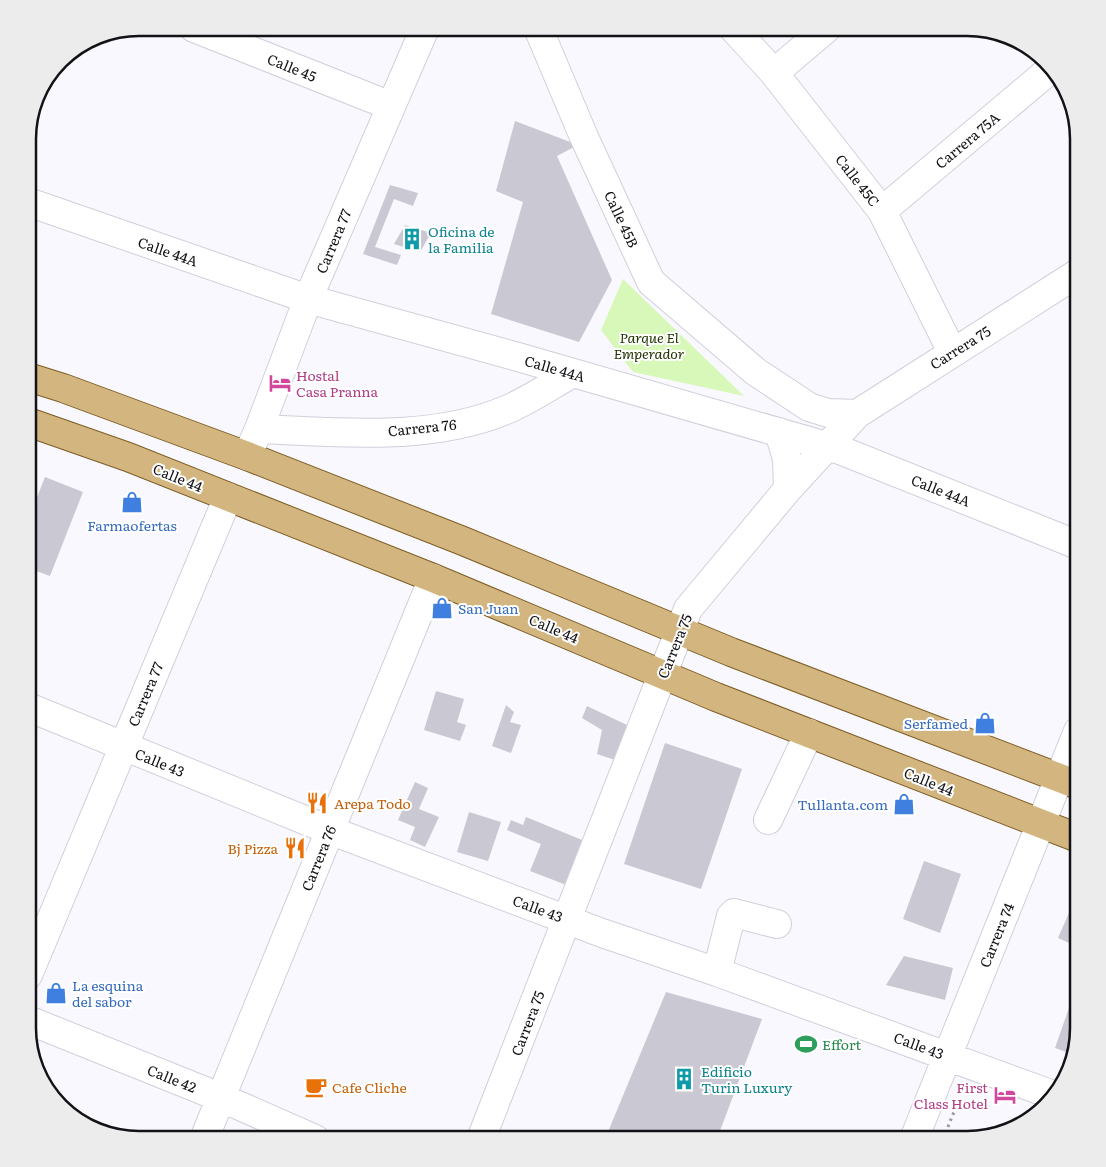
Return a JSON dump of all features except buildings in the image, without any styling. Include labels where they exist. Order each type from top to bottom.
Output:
[{"type":"main road","points":[[36,380],[247,456],[463,540],[679,632],[1069,782]]},
{"type":"main road","name":"Calle 44","points":[[36,425],[128,458],[433,578],[662,675],[1070,835]]},
{"type":"street","name":"Calle 45","points":[[214,36],[391,106]]},
{"type":"street","name":"Carrera 77","points":[[247,456],[308,299],[422,36]]},
{"type":"street","name":"Calle 45B","points":[[541,36],[584,137],[650,282],[756,372],[809,407],[828,413],[856,414]]},
{"type":"street","name":"Calle 45C","points":[[740,36],[774,73],[882,212],[952,352]]},
{"type":"street","points":[[774,73],[818,36]]},
{"type":"street","name":"Carrera 75A","points":[[882,212],[1046,73]]},
{"type":"street","name":"Calle 44A","points":[[36,205],[308,299],[826,446],[1070,542]]},
{"type":"street","name":"Carrera 75","points":[[485,1131],[688,610],[788,489],[856,414],[1070,278]]},
{"type":"street","name":"Calle 45B","points":[[756,372],[769,404],[773,430]]},
{"type":"street","name":"Carrera 76","points":[[259,428],[374,432],[426,429],[454,424],[506,410],[573,373]]},
{"type":"street","points":[[773,430],[787,459],[788,489]]},
{"type":"street","name":"Carrera 77","points":[[36,956],[228,497]]},
{"type":"street","name":"Carrera 76","points":[[208,1131],[433,578]]},
{"type":"street","name":"Calle 43","points":[[36,710],[329,830],[568,918],[602,933],[717,972],[1046,1092]]},
{"type":"street","points":[[768,820],[809,733]]},
{"type":"street","name":"Carrera 74","points":[[918,1131],[1041,825],[1069,782]]},
{"type":"street","points":[[717,972],[731,916],[734,914],[777,924]]},
{"type":"street","name":"Calle 42","points":[[36,1023],[222,1098],[295,1131]]},
{"type":"green space","name":"Parque El Emperador","points":[[623,279],[744,396],[633,372],[601,330]]},
{"type":"place","name":"Oficina de la Familia","points":[[412,239]]},
{"type":"place","name":"Hostal Casa Pranna","points":[[280,383]]},
{"type":"place","name":"Farmaofertas","points":[[132,502]]},
{"type":"place","name":"San Juan","points":[[442,608]]},
{"type":"place","name":"Serfamed","points":[[985,723]]},
{"type":"place","name":"Arepa Todo","points":[[317,803]]},
{"type":"place","name":"Tullanta.com","points":[[904,804]]},
{"type":"place","name":"Bj Pizza","points":[[295,848]]},
{"type":"place","name":"La esquina del sabor","points":[[56,993]]},
{"type":"place","name":"Effort","points":[[806,1044]]},
{"type":"place","name":"Edificio Turin Luxury","points":[[684,1079]]},
{"type":"place","name":"Cafe Cliche","points":[[316,1087]]},
{"type":"place","name":"First Class Hotel","points":[[1005,1095]]}]
